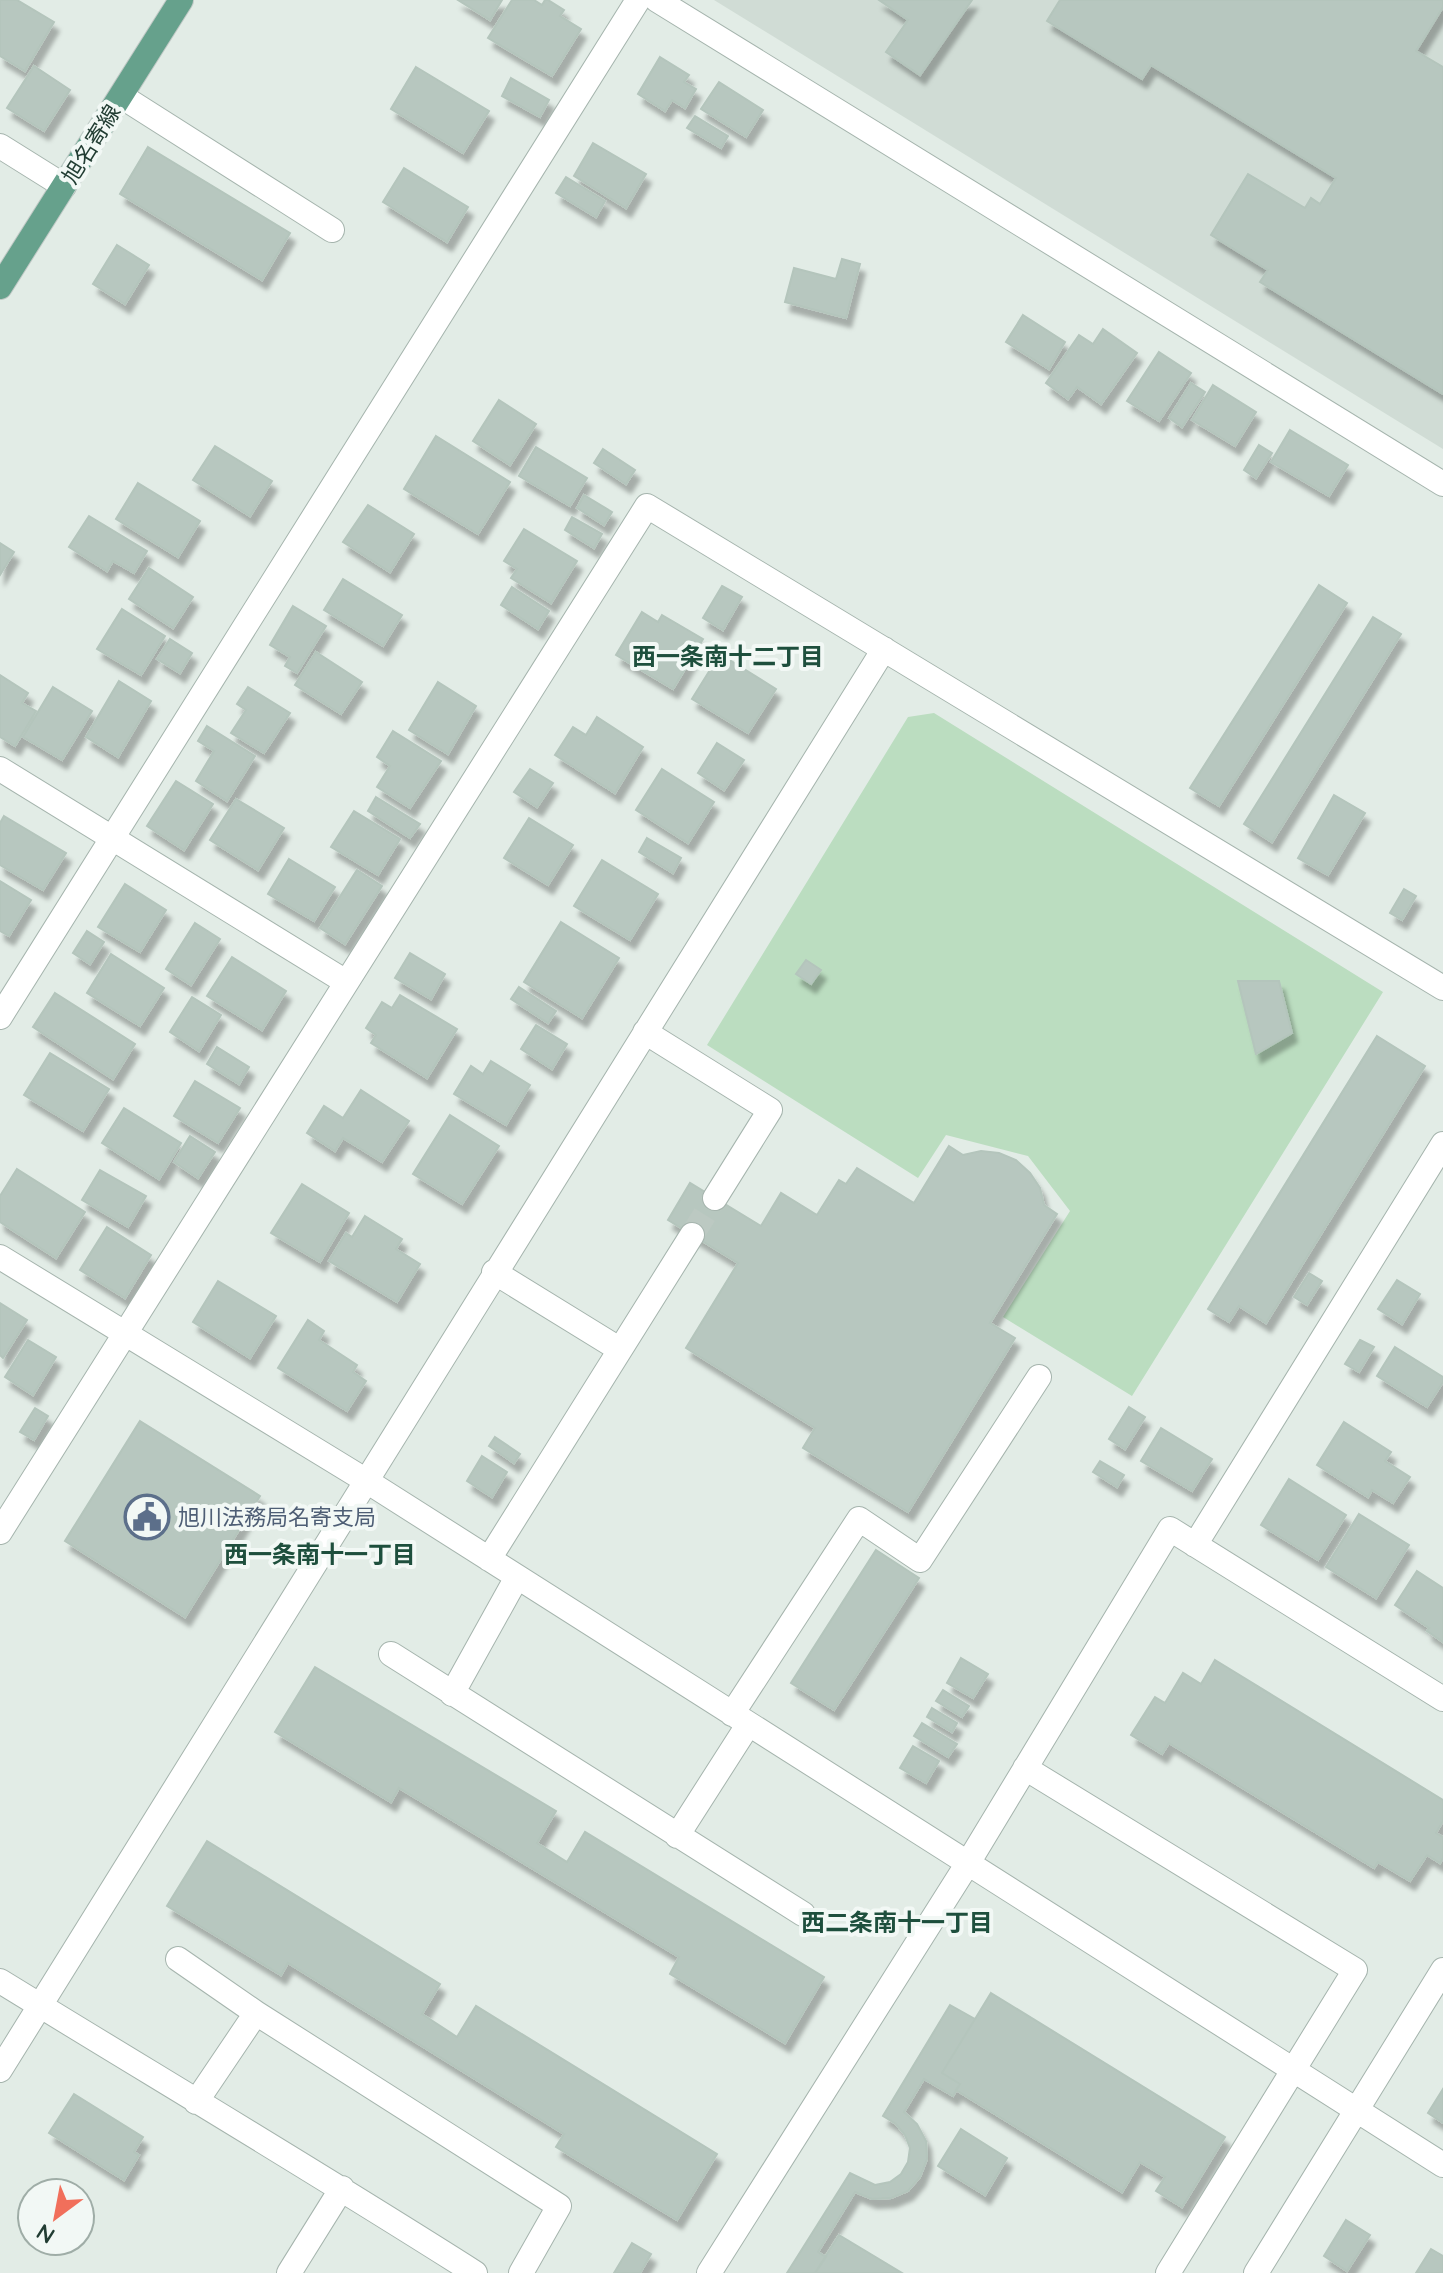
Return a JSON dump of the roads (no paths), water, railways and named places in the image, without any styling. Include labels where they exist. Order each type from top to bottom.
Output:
[{"type":"main road","name":"旭名寄線","points":[[0,287],[181,0]]},
{"type":"street","points":[[0,1017],[638,0]]},
{"type":"street","points":[[657,0],[1443,484]]},
{"type":"street","points":[[121,96],[332,230]]},
{"type":"street","points":[[0,146],[64,186]]},
{"type":"street","points":[[0,1532],[647,506],[1443,988]]},
{"type":"street","points":[[0,2070],[884,649]]},
{"type":"street","points":[[0,769],[346,982]]},
{"type":"street","points":[[645,1032],[770,1110],[715,1198]]},
{"type":"street","points":[[1195,1545],[1443,1144]]},
{"type":"street","points":[[489,1559],[692,1235]]},
{"type":"street","points":[[0,1257],[365,1480],[1443,2165]]},
{"type":"street","points":[[494,1272],[619,1349]]},
{"type":"street","points":[[677,1836],[740,1719],[859,1519],[920,1560],[1039,1377]]},
{"type":"street","points":[[709,2273],[968,1863],[1170,1529],[1443,1699]]},
{"type":"street","points":[[452,1694],[517,1577]]},
{"type":"street","points":[[391,1654],[803,1914]]},
{"type":"street","points":[[1025,1768],[1355,1970],[1168,2273]]},
{"type":"street","points":[[178,1959],[256,2013],[559,2206],[521,2273]]},
{"type":"street","points":[[1256,2273],[1443,1970]]},
{"type":"street","points":[[0,1981],[342,2188],[475,2273]]},
{"type":"street","points":[[196,2102],[256,2013]]},
{"type":"street","points":[[289,2273],[342,2188]]},
{"type":"tunnel","points":[[692,1235],[715,1198]]},
{"type":"place","name":"旭川法務局名寄支局","points":[[147,1517]]},
{"type":"district","name":"西一条南十二丁目","points":[[728,656]]},
{"type":"district","name":"西一条南十一丁目","points":[[320,1554]]},
{"type":"district","name":"西二条南十一丁目","points":[[897,1922]]}]
